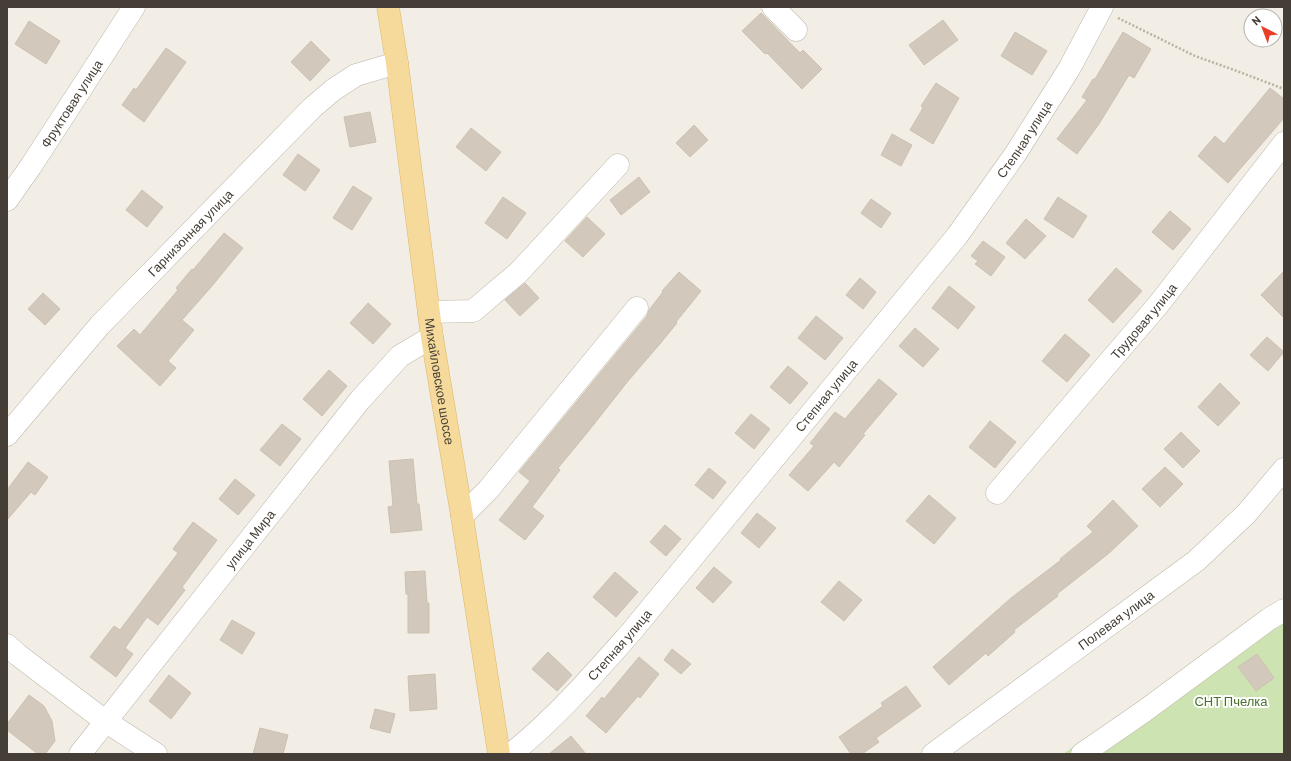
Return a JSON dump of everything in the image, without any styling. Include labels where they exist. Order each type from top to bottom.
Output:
[{"type":"main road","name":"Михайловское шоссе","points":[[388,7],[397,63],[432,336],[499,754]]},
{"type":"street","name":"Фруктовая улица","points":[[7,200],[31,166],[134,7]]},
{"type":"street","points":[[773,7],[796,30]]},
{"type":"street","name":"Степная улица","points":[[511,754],[538,732],[578,692],[632,631],[957,236],[1020,147],[1069,69],[1102,8]]},
{"type":"street","name":"Гарнизонная улица","points":[[7,435],[100,325],[312,108],[333,90],[356,75],[397,63]]},
{"type":"street","name":"Трудовая улица","points":[[997,493],[1158,305],[1284,143]]},
{"type":"street","points":[[429,312],[473,310],[519,272],[618,165]]},
{"type":"street","points":[[462,516],[488,490],[636,308]]},
{"type":"street","name":"улица Мира","points":[[80,754],[360,400],[400,356],[432,336]]},
{"type":"street","name":"Полевая улица","points":[[933,754],[1196,561],[1246,514],[1284,469]]},
{"type":"street","points":[[1082,754],[1143,712],[1284,610]]},
{"type":"street","points":[[7,645],[105,721],[156,754]]},
{"type":"path","points":[[1102,8],[1195,56],[1284,89]]},
{"type":"green space","name":"СНТ Пчелка","points":[[1284,605],[1284,754],[1063,754],[1235,634]]},
{"type":"building","points":[[761,13],[800,53],[803,50],[822,69],[802,89],[767,53],[765,54],[742,31]]},
{"type":"building","points":[[943,20],[958,40],[924,65],[909,45]]},
{"type":"building","points":[[29,21],[60,41],[46,64],[15,44]]},
{"type":"building","points":[[1015,32],[1047,51],[1032,75],[1001,56]]},
{"type":"building","points":[[1123,32],[1151,49],[1134,78],[1129,75],[1099,124],[1077,154],[1057,139],[1087,100],[1082,97],[1093,79],[1095,79]]},
{"type":"building","points":[[311,41],[330,60],[310,81],[291,62]]},
{"type":"building","points":[[166,48],[186,62],[144,122],[122,105],[134,88],[136,90]]},
{"type":"building","points":[[936,83],[959,98],[933,144],[910,130],[923,108],[921,106]]},
{"type":"building","points":[[1270,88],[1284,99],[1284,118],[1228,183],[1198,156],[1215,136],[1224,144]]},
{"type":"building","points":[[370,112],[376,142],[350,147],[344,117]]},
{"type":"building","points":[[694,125],[708,140],[690,157],[676,143]]},
{"type":"building","points":[[471,128],[501,152],[486,171],[456,147]]},
{"type":"building","points":[[892,134],[912,145],[901,166],[881,155]]},
{"type":"building","points":[[298,154],[320,170],[305,191],[283,175]]},
{"type":"building","points":[[639,177],[650,192],[621,215],[610,200]]},
{"type":"building","points":[[353,186],[372,198],[352,230],[333,218]]},
{"type":"building","points":[[142,190],[163,207],[147,227],[126,210]]},
{"type":"building","points":[[503,197],[526,213],[507,239],[485,223]]},
{"type":"building","points":[[1058,197],[1087,216],[1073,238],[1044,219]]},
{"type":"building","points":[[871,199],[891,213],[881,228],[861,213]]},
{"type":"building","points":[[1170,211],[1191,229],[1173,250],[1152,232]]},
{"type":"building","points":[[587,217],[605,234],[583,257],[565,241]]},
{"type":"building","points":[[1026,219],[1046,236],[1025,259],[1006,243]]},
{"type":"building","points":[[224,233],[243,248],[182,320],[194,330],[168,361],[176,368],[160,386],[117,346],[134,329],[140,335],[178,290],[176,288]]},
{"type":"building","points":[[983,241],[1005,257],[991,276],[975,264],[978,261],[971,256]]},
{"type":"building","points":[[1116,268],[1142,291],[1113,323],[1088,300]]},
{"type":"building","points":[[1284,271],[1284,318],[1261,295]]},
{"type":"building","points":[[679,272],[701,291],[676,322],[677,323],[558,468],[560,470],[532,507],[544,516],[525,540],[499,520],[530,481],[519,472],[647,316],[649,310],[663,292],[662,291]]},
{"type":"building","points":[[860,278],[876,292],[863,309],[846,295]]},
{"type":"building","points":[[525,283],[539,298],[520,316],[505,300]]},
{"type":"building","points":[[949,286],[975,307],[958,329],[932,308]]},
{"type":"building","points":[[43,293],[60,309],[45,325],[28,309]]},
{"type":"building","points":[[368,303],[391,324],[373,344],[350,323]]},
{"type":"building","points":[[816,316],[843,338],[825,360],[798,338]]},
{"type":"building","points":[[915,328],[939,349],[923,367],[899,346]]},
{"type":"building","points":[[1065,334],[1090,355],[1067,382],[1042,361]]},
{"type":"building","points":[[1267,337],[1284,352],[1268,371],[1250,355]]},
{"type":"building","points":[[788,366],[808,383],[790,404],[770,387]]},
{"type":"building","points":[[329,370],[347,386],[322,416],[303,399]]},
{"type":"building","points":[[879,379],[897,394],[863,434],[865,435],[839,467],[834,462],[808,491],[789,475],[814,446],[810,443],[835,412],[845,419]]},
{"type":"building","points":[[1220,383],[1240,403],[1218,426],[1198,407]]},
{"type":"building","points":[[751,414],[770,429],[754,449],[735,433]]},
{"type":"building","points":[[990,421],[1016,442],[995,468],[969,447]]},
{"type":"building","points":[[282,424],[301,439],[280,466],[260,450]]},
{"type":"building","points":[[1181,432],[1200,451],[1183,468],[1164,449]]},
{"type":"building","points":[[413,459],[417,504],[419,504],[422,530],[391,533],[388,507],[393,506],[389,461]]},
{"type":"building","points":[[28,462],[48,477],[35,495],[31,492],[7,520],[7,490]]},
{"type":"building","points":[[1165,467],[1183,484],[1160,507],[1142,489]]},
{"type":"building","points":[[709,468],[726,482],[713,499],[695,485]]},
{"type":"building","points":[[235,479],[255,495],[238,515],[219,499]]},
{"type":"building","points":[[929,495],[956,518],[934,544],[906,521]]},
{"type":"building","points":[[1113,500],[1138,526],[1108,554],[1057,594],[1058,596],[1014,630],[1015,632],[988,656],[986,653],[949,685],[933,667],[1011,598],[1061,560],[1060,559],[1093,532],[1087,526]]},
{"type":"building","points":[[757,513],[776,528],[759,548],[741,533]]},
{"type":"building","points":[[193,522],[217,540],[182,587],[185,590],[158,625],[147,617],[125,648],[133,654],[116,677],[90,657],[114,626],[120,630],[178,553],[173,549]]},
{"type":"building","points":[[665,525],[681,539],[666,556],[650,542]]},
{"type":"building","points":[[714,567],[732,582],[713,603],[696,588]]},
{"type":"building","points":[[425,571],[427,603],[429,603],[429,633],[408,633],[408,594],[406,594],[405,572]]},
{"type":"building","points":[[615,572],[638,592],[616,617],[593,597]]},
{"type":"building","points":[[839,581],[862,600],[844,621],[821,602]]},
{"type":"building","points":[[232,620],[255,633],[242,654],[220,640]]},
{"type":"building","points":[[672,649],[691,664],[681,674],[664,660]]},
{"type":"building","points":[[548,652],[572,675],[557,691],[532,669]]},
{"type":"building","points":[[1257,654],[1274,678],[1256,691],[1238,667]]},
{"type":"building","points":[[639,657],[659,674],[640,698],[638,696],[606,733],[586,716],[602,697],[604,699]]},
{"type":"building","points":[[435,674],[437,709],[410,711],[408,676]]},
{"type":"building","points":[[169,675],[191,693],[171,719],[149,701]]},
{"type":"building","points":[[906,686],[921,706],[876,738],[879,742],[862,754],[851,754],[839,737],[883,706],[881,703]]},
{"type":"building","points":[[29,695],[44,706],[52,721],[55,741],[45,754],[38,754],[7,730],[7,724]]},
{"type":"building","points":[[375,709],[395,714],[390,733],[370,728]]},
{"type":"building","points":[[260,728],[288,735],[283,754],[253,754]]},
{"type":"building","points":[[571,736],[586,754],[549,754]]}]
